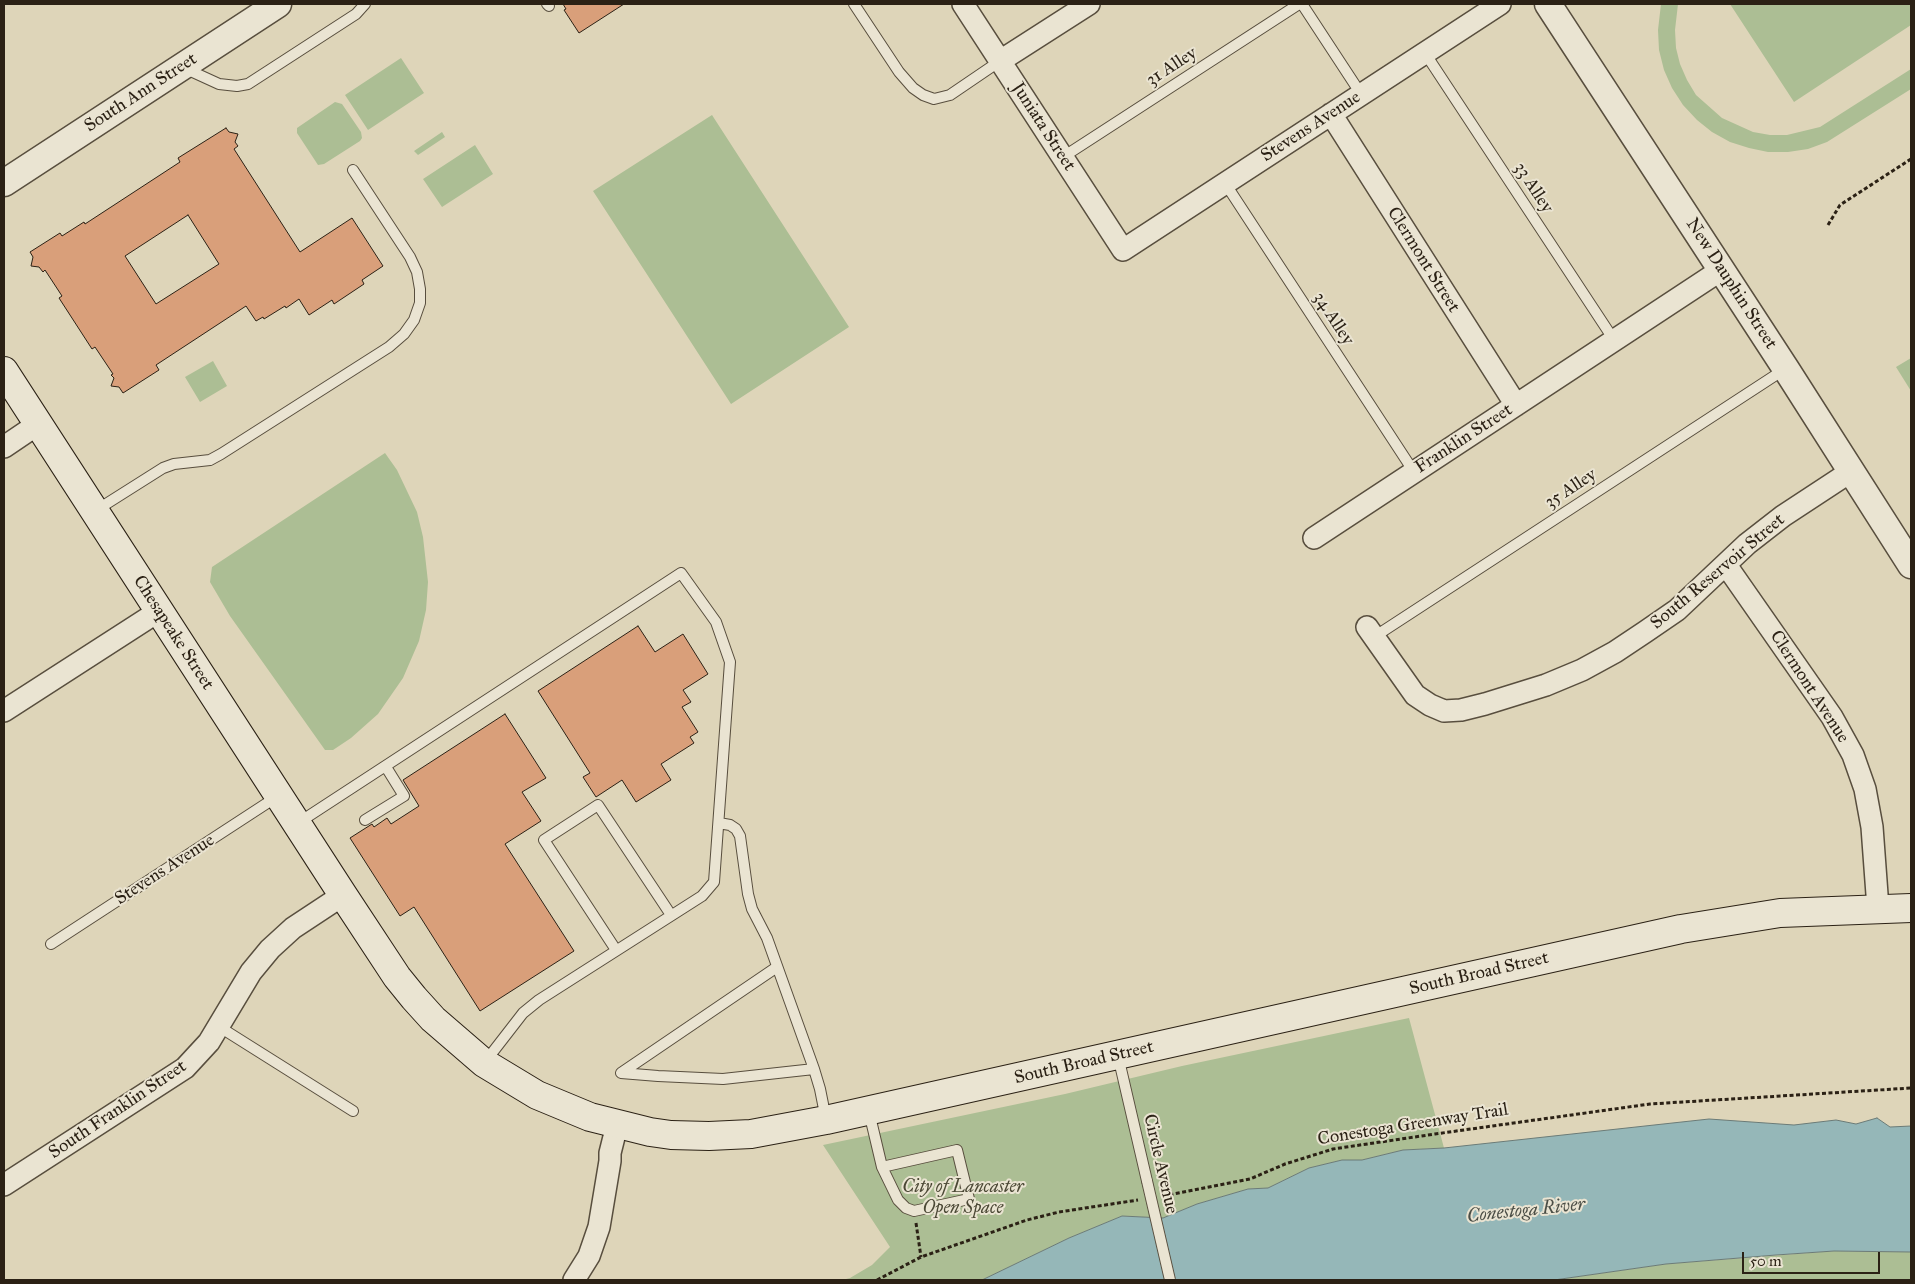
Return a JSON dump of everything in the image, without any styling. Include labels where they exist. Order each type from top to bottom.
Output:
[{"type":"main road","name":"Chesapeake Street","points":[[4,372],[280,795],[343,895]]},
{"type":"main road","name":"South Broad Street","points":[[343,895],[397,977],[414,998],[433,1019],[484,1063],[537,1095],[563,1108],[617,1125],[671,1135],[709,1136],[751,1134],[869,1111],[1690,927],[1780,913],[1911,908]]},
{"type":"street","name":"South Ann Street","points":[[4,183],[278,4]]},
{"type":"street","name":"Juniata Street","points":[[963,4],[1123,250]]},
{"type":"street","points":[[1000,61],[1089,4]]},
{"type":"street","name":"Stevens Avenue","points":[[1123,250],[1500,4]]},
{"type":"street","name":"New Dauphin Street","points":[[1548,4],[1722,270],[1911,565]]},
{"type":"street","name":"Clermont Street","points":[[1331,114],[1516,405]]},
{"type":"street","points":[[1614,340],[1722,270]]},
{"type":"street","name":"Franklin Street","points":[[1314,538],[1614,340]]},
{"type":"street","points":[[4,447],[38,424]]},
{"type":"street","name":"South Reservoir Street","points":[[1371,632],[1415,695],[1430,705],[1444,711],[1460,710],[1486,704],[1546,685],[1582,670],[1615,652],[1677,610],[1747,544],[1783,516],[1850,472]]},
{"type":"street","name":"Clermont Avenue","points":[[1726,565],[1832,717],[1853,755],[1865,789],[1872,827],[1878,908]]},
{"type":"street","points":[[4,711],[159,611]]},
{"type":"street","name":"South Franklin Street","points":[[4,1186],[181,1072],[201,1052],[251,972],[270,949],[300,923],[343,895]]},
{"type":"street","points":[[574,1280],[589,1256],[599,1227],[610,1153],[617,1125]]},
{"type":"lane","points":[[181,66],[219,84],[237,86],[248,84],[356,14],[364,4]]},
{"type":"lane","points":[[854,4],[899,72],[913,88],[923,95],[934,99],[950,95],[1000,61]]},
{"type":"lane","points":[[1300,4],[1361,94]]},
{"type":"lane","name":"31 Alley","points":[[1063,157],[1300,4]]},
{"type":"lane","name":"33 Alley","points":[[1425,53],[1614,340]]},
{"type":"lane","points":[[94,511],[163,468],[174,464],[210,460],[221,454],[389,347],[404,334],[414,320],[420,303],[417,272],[410,258],[353,170]]},
{"type":"lane","name":"34 Alley","points":[[1225,183],[1414,472]]},
{"type":"lane","name":"35 Alley","points":[[1371,632],[1786,369]]},
{"type":"lane","points":[[297,824],[681,573],[716,622],[730,662],[714,882],[702,896],[539,1000],[523,1013],[484,1063]]},
{"type":"lane","points":[[365,820],[404,796],[386,767]]},
{"type":"lane","name":"Stevens Avenue","points":[[51,944],[280,795]]},
{"type":"lane","points":[[616,950],[544,840],[598,805],[671,915]]},
{"type":"lane","points":[[719,823],[730,825],[736,829],[740,836],[748,894],[752,909],[767,938],[814,1069],[826,1120]]},
{"type":"lane","points":[[777,967],[621,1073],[723,1078],[814,1069]]},
{"type":"lane","points":[[218,1026],[353,1111]]},
{"type":"lane","name":"Circle Avenue","points":[[1118,1055],[1170,1280]]},
{"type":"lane","points":[[869,1111],[882,1167],[898,1200],[906,1208],[914,1211],[969,1199],[957,1150],[882,1167]]},
{"type":"path","points":[[1828,226],[1840,205],[1911,159]]},
{"type":"path","name":"Conestoga Greenway Trail","points":[[1159,1197],[1250,1179],[1285,1164],[1333,1149],[1435,1134],[1650,1104],[1911,1088]]},
{"type":"path","points":[[877,1280],[921,1257],[1027,1220],[1060,1212],[1141,1199]]},
{"type":"path","points":[[916,1224],[921,1257]]},
{"type":"green space","points":[[1661,4],[1678,4],[1675,30],[1676,48],[1680,64],[1696,95],[1722,118],[1753,132],[1787,135],[1820,127],[1911,69],[1911,89],[1827,142],[1808,149],[1768,152],[1730,142],[1712,132],[1697,120],[1683,105],[1672,88],[1664,70],[1659,50],[1658,30]]},
{"type":"green space","points":[[1730,4],[1911,4],[1911,25],[1794,102]]},
{"type":"green space","points":[[401,58],[424,93],[368,130],[345,95]]},
{"type":"green space","points":[[335,102],[342,104],[361,132],[362,138],[324,164],[318,165],[297,133],[297,128]]},
{"type":"green space","points":[[712,115],[849,327],[731,404],[593,191]]},
{"type":"green space","points":[[442,132],[445,137],[418,155],[414,151]]},
{"type":"green space","points":[[475,145],[493,174],[442,207],[423,179]]},
{"type":"green space","points":[[1911,358],[1911,391],[1896,367]]},
{"type":"green space","points":[[213,361],[227,386],[200,402],[185,377]]},
{"type":"green space","points":[[385,453],[397,470],[417,512],[423,537],[428,582],[426,610],[419,641],[403,678],[378,714],[351,738],[333,750],[325,750],[230,616],[210,582],[212,567]]},
{"type":"green space","name":"City of Lancaster Open Space","points":[[1409,1018],[1444,1148],[1403,1150],[1362,1160],[1342,1160],[1309,1168],[1268,1188],[1248,1189],[1197,1204],[1163,1218],[1122,1216],[1069,1238],[982,1280],[842,1280],[850,1278],[872,1265],[890,1247],[823,1145]]},
{"type":"green space","points":[[1834,1251],[1911,1252],[1911,1280],[1554,1280],[1666,1264]]},
{"type":"water","name":"Conestoga River","points":[[1877,1118],[1890,1127],[1911,1126],[1911,1252],[1834,1251],[1776,1255],[1666,1264],[1554,1280],[982,1280],[1069,1238],[1122,1216],[1163,1218],[1197,1204],[1248,1189],[1268,1188],[1309,1168],[1342,1160],[1362,1160],[1403,1150],[1444,1148],[1709,1119],[1794,1125],[1836,1120],[1856,1124]]},
{"type":"building","points":[[563,4],[624,4],[579,33],[564,10],[566,9]]},
{"type":"building","points":[[226,128],[229,132],[238,134],[235,142],[238,146],[234,149],[300,252],[352,218],[383,266],[362,280],[364,284],[334,304],[332,300],[309,315],[299,299],[286,308],[285,306],[264,319],[263,317],[256,321],[246,306],[156,365],[159,370],[123,393],[119,387],[111,386],[114,378],[111,375],[113,374],[95,347],[92,349],[59,298],[62,296],[45,270],[43,272],[39,267],[31,266],[33,257],[30,252],[60,233],[62,236],[84,222],[85,224],[180,162],[178,158]],"holes":[[[188,215],[219,264],[156,304],[125,256]]]},
{"type":"building","points":[[638,626],[655,652],[683,634],[708,674],[683,690],[691,702],[682,707],[698,732],[690,737],[694,743],[661,764],[671,780],[636,802],[622,780],[596,797],[583,777],[590,773],[538,691]]},
{"type":"building","points":[[505,714],[546,778],[522,792],[541,821],[505,844],[574,951],[480,1011],[414,907],[400,916],[350,838],[372,824],[374,827],[387,818],[391,824],[419,806],[403,780]]}]
